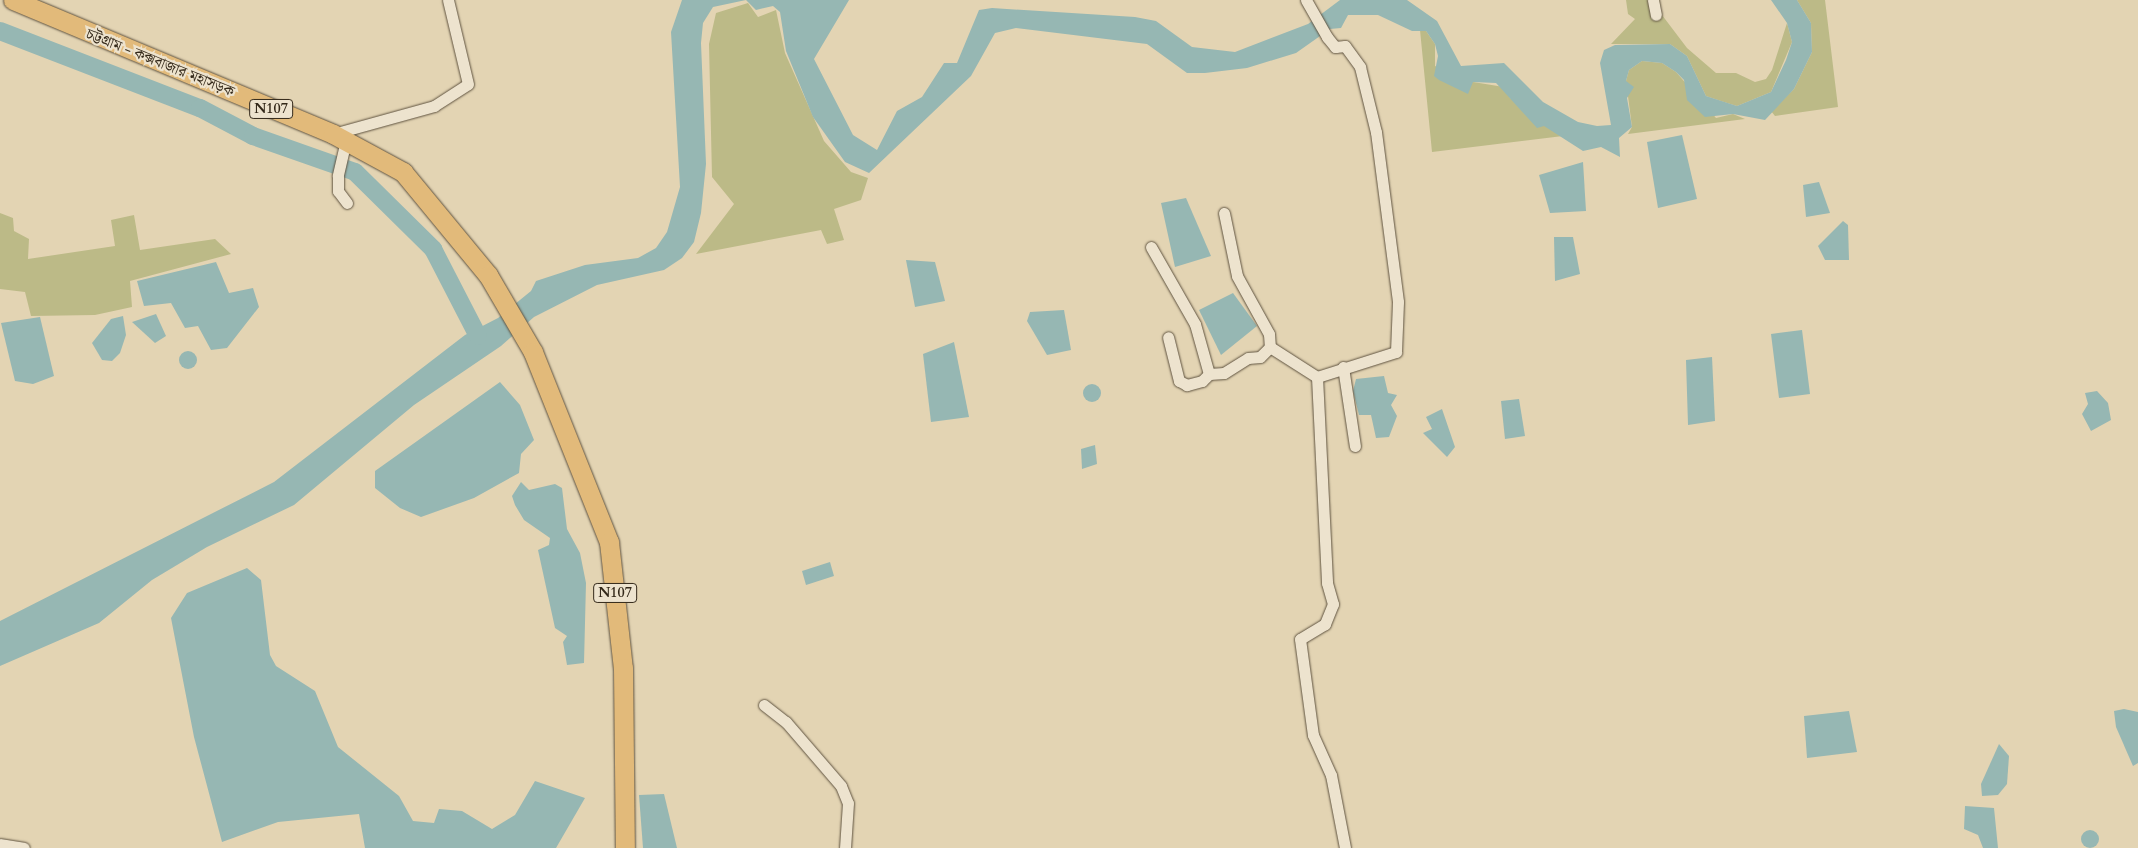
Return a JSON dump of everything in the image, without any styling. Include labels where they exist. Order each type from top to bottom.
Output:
[{"type":"highway","name":"চট্টগ্রাম - কক্সবাজার মহাসড়ক","points":[[13,0],[403,172],[488,275],[533,352],[609,542],[624,668],[625,848]]},
{"type":"street","points":[[347,203],[338,191],[340,143],[357,124],[434,106],[468,84],[448,0]]},
{"type":"street","points":[[1306,0],[1316,12],[1326,37],[1335,47],[1345,46],[1360,67],[1376,132],[1398,302],[1396,352],[1343,366],[1317,377]]},
{"type":"street","points":[[1653,0],[1656,15]]},
{"type":"street","points":[[1168,337],[1179,381],[1187,385],[1209,374],[1224,373],[1248,358],[1260,357],[1270,347],[1269,334],[1237,276],[1224,213]]},
{"type":"street","points":[[1152,247],[1195,324],[1209,374]]},
{"type":"street","points":[[1270,347],[1317,377]]},
{"type":"street","points":[[1343,366],[1355,446]]},
{"type":"street","points":[[1317,377],[1327,583],[1333,604],[1325,624],[1300,639],[1313,735],[1331,775],[1345,848]]},
{"type":"street","points":[[764,705],[786,722],[841,786],[848,803],[845,848]]},
{"type":"street","points":[[0,844],[24,848]]},
{"type":"shaded area","points":[[1626,0],[1659,0],[1662,15],[1687,48],[1716,73],[1736,73],[1755,82],[1766,79],[1772,70],[1787,23],[1792,42],[1771,92],[1737,106],[1706,96],[1687,56],[1670,44],[1611,44],[1635,19],[1628,14]]},
{"type":"shaded area","points":[[1797,0],[1825,0],[1838,107],[1775,116],[1771,111],[1794,89],[1812,52],[1811,23]]},
{"type":"shaded area","points":[[748,3],[758,17],[776,10],[785,53],[824,141],[851,172],[868,178],[861,200],[834,209],[844,240],[827,244],[821,230],[696,254],[734,204],[712,177],[709,44],[716,13]]},
{"type":"shaded area","points":[[1420,30],[1426,31],[1435,44],[1435,66],[1473,82],[1504,87],[1510,98],[1563,136],[1432,152]]},
{"type":"shaded area","points":[[1642,61],[1662,63],[1676,72],[1716,118],[1733,114],[1745,119],[1628,134],[1632,127],[1626,81],[1629,70]]},
{"type":"shaded area","points":[[0,213],[13,218],[14,231],[29,239],[28,259],[115,246],[111,220],[134,215],[140,250],[215,239],[231,254],[130,281],[132,307],[95,315],[31,316],[25,292],[0,289]]},
{"type":"water","points":[[682,0],[746,0],[713,7],[703,23],[701,43],[706,164],[701,213],[694,242],[682,258],[664,270],[597,285],[534,317],[501,346],[414,405],[294,505],[207,547],[152,580],[99,623],[0,666],[0,621],[274,482],[465,335],[498,318],[531,291],[536,281],[585,265],[638,258],[656,248],[667,232],[680,187],[671,32]]},
{"type":"water","points":[[746,0],[849,0],[814,59],[853,135],[877,150],[897,111],[922,97],[944,63],[957,63],[979,10],[992,8],[1135,17],[1156,21],[1192,47],[1235,52],[1308,24],[1340,0],[1407,0],[1437,21],[1461,66],[1504,63],[1543,102],[1578,122],[1597,126],[1611,125],[1600,63],[1604,50],[1615,45],[1670,44],[1687,56],[1706,96],[1737,106],[1771,92],[1792,42],[1787,23],[1771,0],[1797,0],[1811,23],[1812,52],[1794,89],[1765,120],[1733,114],[1705,117],[1687,100],[1684,80],[1676,72],[1662,63],[1642,61],[1629,70],[1626,81],[1634,87],[1627,98],[1632,127],[1619,138],[1620,157],[1601,147],[1583,151],[1544,126],[1537,128],[1496,83],[1473,82],[1468,94],[1439,80],[1434,76],[1438,56],[1435,44],[1426,31],[1412,31],[1378,15],[1348,15],[1341,28],[1330,29],[1296,53],[1247,68],[1205,73],[1187,73],[1147,44],[1016,28],[995,33],[971,76],[869,173],[845,162],[813,117],[786,51],[780,12],[773,6],[756,10]]},
{"type":"water","points":[[1682,135],[1697,199],[1658,208],[1647,142]]},
{"type":"water","points":[[1583,162],[1586,211],[1550,213],[1539,175]]},
{"type":"water","points":[[1819,182],[1830,213],[1806,217],[1803,185]]},
{"type":"water","points":[[1186,198],[1211,256],[1175,267],[1161,203]]},
{"type":"water","points":[[1843,221],[1848,225],[1849,260],[1825,260],[1818,246]]},
{"type":"water","points":[[1554,237],[1573,237],[1580,274],[1555,281]]},
{"type":"water","points":[[906,260],[935,262],[945,301],[915,307]]},
{"type":"water","points":[[216,262],[229,293],[253,288],[259,307],[227,348],[211,350],[198,326],[185,328],[171,303],[144,306],[137,281]]},
{"type":"water","points":[[1233,293],[1257,326],[1221,355],[1199,310]]},
{"type":"water","points":[[1064,310],[1071,350],[1047,355],[1027,321],[1030,312]]},
{"type":"water","points":[[156,314],[166,336],[155,343],[132,322]]},
{"type":"water","points":[[123,316],[126,335],[120,353],[112,361],[102,360],[92,343],[111,319]]},
{"type":"water","points":[[40,317],[54,376],[33,384],[15,381],[1,323]]},
{"type":"water","points":[[1802,330],[1810,394],[1779,398],[1771,334]]},
{"type":"water","points":[[954,342],[969,417],[931,422],[923,354]]},
{"type":"water","points":[[184,351],[192,351],[197,356],[195,367],[184,369],[179,364],[179,356]]},
{"type":"water","points":[[1712,357],[1715,421],[1688,425],[1686,360]]},
{"type":"water","points":[[1384,376],[1388,393],[1397,395],[1391,405],[1397,416],[1389,437],[1376,438],[1371,415],[1359,415],[1353,391],[1356,379]]},
{"type":"water","points":[[500,382],[520,405],[534,440],[521,454],[519,473],[474,498],[421,517],[400,508],[375,488],[375,471]]},
{"type":"water","points":[[1088,384],[1096,384],[1101,389],[1099,400],[1088,402],[1083,397],[1083,389]]},
{"type":"water","points":[[2097,391],[2108,403],[2111,420],[2091,431],[2082,414],[2088,404],[2085,393]]},
{"type":"water","points":[[1519,399],[1525,436],[1505,439],[1501,401]]},
{"type":"water","points":[[1442,409],[1455,447],[1447,457],[1423,433],[1432,429],[1426,417]]},
{"type":"water","points":[[1095,445],[1097,464],[1082,469],[1081,449]]},
{"type":"water","points":[[521,482],[529,490],[555,484],[562,488],[567,529],[580,553],[586,583],[584,663],[567,665],[563,642],[567,636],[555,628],[538,550],[549,545],[550,538],[524,520],[515,505],[512,496]]},
{"type":"water","points":[[830,562],[834,576],[806,585],[802,571]]},
{"type":"water","points":[[247,568],[261,580],[270,655],[276,666],[315,691],[338,747],[399,796],[413,821],[434,823],[439,809],[462,811],[492,829],[515,815],[535,781],[585,798],[556,848],[365,848],[359,814],[278,822],[222,842],[194,737],[171,618],[187,593]]},
{"type":"water","points":[[2124,709],[2138,712],[2138,763],[2133,766],[2116,727],[2114,711]]},
{"type":"water","points":[[1849,711],[1857,752],[1807,758],[1804,716]]},
{"type":"water","points":[[1999,744],[2009,756],[2007,784],[1998,795],[1982,796],[1981,784]]},
{"type":"water","points":[[664,794],[677,848],[643,848],[639,795]]},
{"type":"water","points":[[1965,806],[1994,808],[1998,848],[1983,848],[1978,835],[1964,829]]},
{"type":"water","points":[[2090,830],[2098,835],[2099,839],[2094,847],[2090,848],[2082,843],[2081,839],[2086,831]]},
{"type":"waterway","points":[[0,31],[200,108],[253,136],[355,172],[433,249],[478,336]]}]
